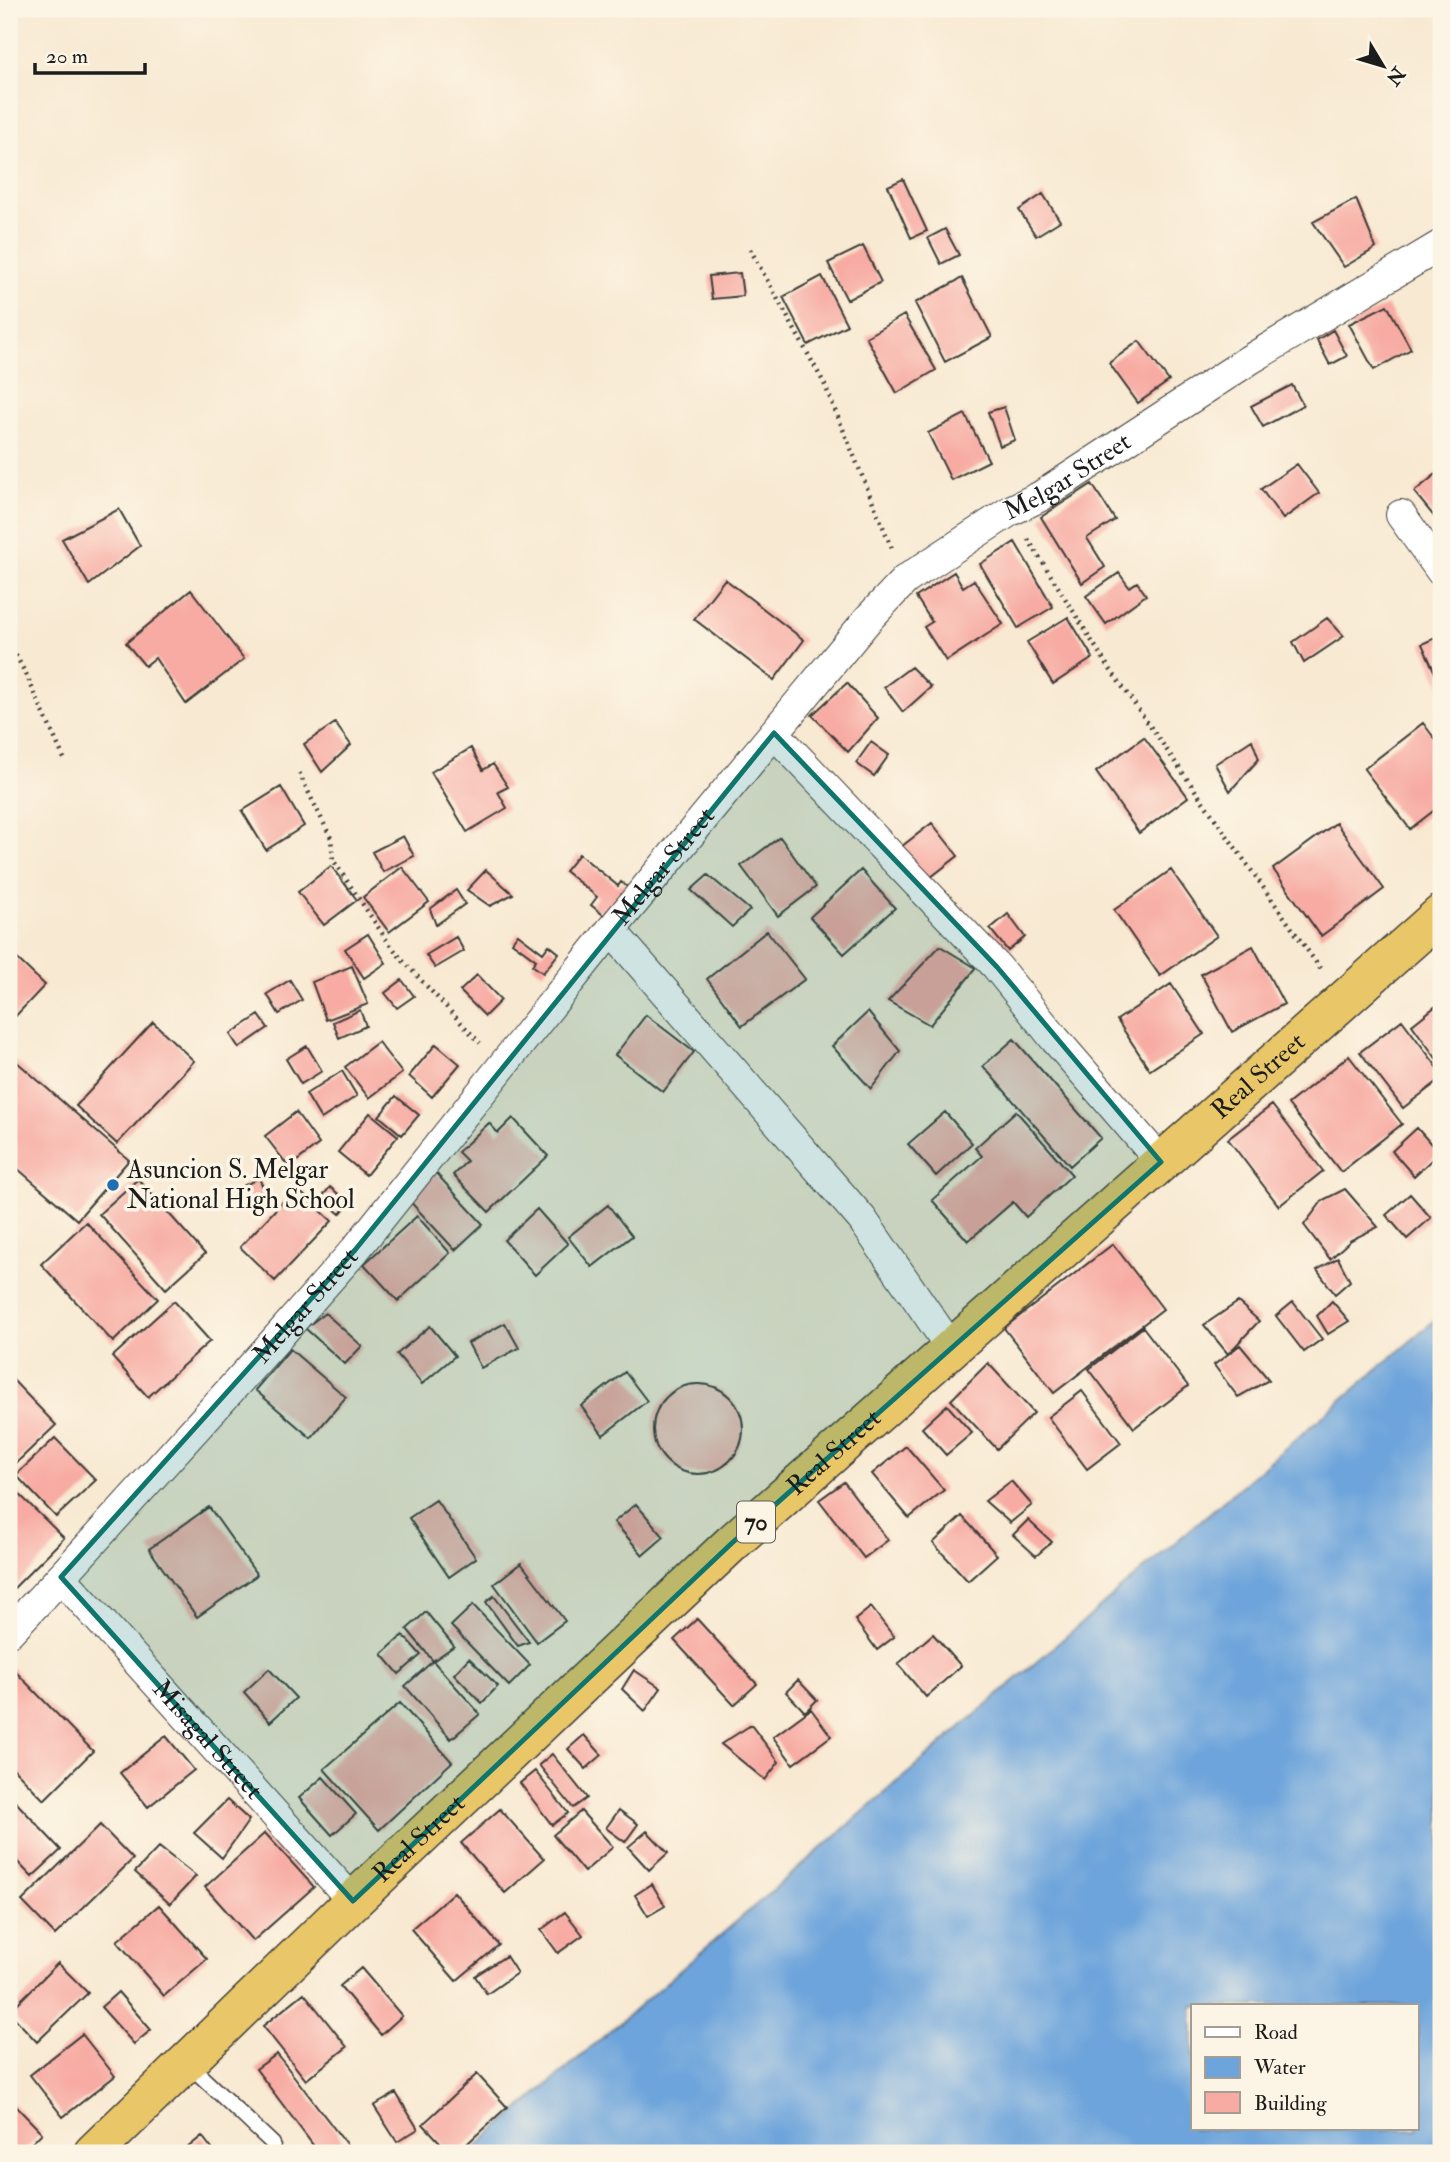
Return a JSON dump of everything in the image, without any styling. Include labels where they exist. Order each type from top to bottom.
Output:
[{"type":"highway","name":"Real Street","points":[[93,2153],[353,1901],[732,1544],[1441,914]]},
{"type":"street","name":"Melgar Street","points":[[9,1632],[254,1365],[355,1250],[611,930],[869,618],[905,580],[1010,511],[1041,496],[1249,360],[1441,245]]},
{"type":"street","points":[[1401,516],[1441,571]]},
{"type":"street","points":[[774,733],[997,967],[1161,1162]]},
{"type":"street","points":[[611,930],[862,1219],[951,1348]]},
{"type":"street","name":"Misagal Street","points":[[61,1577],[353,1901]]},
{"type":"lane","points":[[187,2063],[273,2144]]},
{"type":"path","points":[[750,249],[824,383],[905,580]]},
{"type":"path","points":[[1010,511],[1105,662],[1343,1000]]},
{"type":"path","points":[[9,643],[66,762]]},
{"type":"path","points":[[299,773],[331,838],[333,860],[388,942],[502,1068]]},
{"type":"highlighted area","points":[[774,733],[997,967],[1161,1162],[732,1543],[353,1901],[61,1577],[355,1250]]},
{"type":"water","points":[[1441,1315],[1441,2153],[469,2153],[1123,1587]]},
{"type":"building","points":[[903,179],[927,231],[911,238],[888,186]]},
{"type":"building","points":[[1043,194],[1060,221],[1036,236],[1019,210]]},
{"type":"building","points":[[1356,199],[1376,248],[1344,267],[1313,222]]},
{"type":"building","points":[[945,229],[959,255],[941,264],[928,238]]},
{"type":"building","points":[[863,246],[881,282],[847,300],[828,263]]},
{"type":"building","points":[[740,273],[743,296],[712,299],[709,276]]},
{"type":"building","points":[[822,276],[847,325],[808,345],[783,297]]},
{"type":"building","points":[[962,278],[992,337],[945,362],[915,303]]},
{"type":"building","points":[[1387,305],[1411,349],[1374,370],[1349,324]]},
{"type":"building","points":[[904,315],[936,370],[897,393],[866,337]]},
{"type":"building","points":[[1333,330],[1347,356],[1330,365],[1317,340]]},
{"type":"building","points":[[1139,341],[1169,381],[1138,403],[1109,363]]},
{"type":"building","points":[[1292,385],[1303,405],[1263,427],[1251,406]]},
{"type":"building","points":[[1004,407],[1015,440],[1000,446],[988,412]]},
{"type":"building","points":[[965,414],[989,461],[951,480],[928,433]]},
{"type":"building","points":[[1297,464],[1319,493],[1283,519],[1261,489]]},
{"type":"building","points":[[1441,470],[1441,525],[1414,492]]},
{"type":"building","points":[[1092,484],[1115,520],[1087,538],[1105,567],[1082,583],[1041,517]]},
{"type":"building","points":[[119,509],[140,546],[89,585],[62,539]]},
{"type":"building","points":[[1015,542],[1053,607],[1018,628],[980,564]]},
{"type":"building","points":[[954,572],[963,587],[974,580],[1003,624],[946,661],[924,627],[932,622],[916,597]]},
{"type":"building","points":[[1119,573],[1129,587],[1137,582],[1146,595],[1106,624],[1086,596]]},
{"type":"building","points":[[725,579],[804,640],[774,680],[694,619]]},
{"type":"building","points":[[191,590],[244,659],[186,704],[155,658],[145,666],[126,643]]},
{"type":"building","points":[[1068,617],[1093,658],[1053,684],[1027,642]]},
{"type":"building","points":[[1327,618],[1344,636],[1304,663],[1293,642]]},
{"type":"building","points":[[1441,635],[1441,686],[1422,644]]},
{"type":"building","points":[[911,667],[931,687],[903,712],[884,687]]},
{"type":"building","points":[[847,683],[878,718],[848,752],[812,715]]},
{"type":"building","points":[[335,723],[351,745],[322,772],[304,744]]},
{"type":"building","points":[[1423,723],[1441,747],[1441,805],[1410,829],[1364,769]]},
{"type":"building","points":[[1144,737],[1188,797],[1139,833],[1096,772]]},
{"type":"building","points":[[1252,740],[1259,759],[1230,791],[1215,764]]},
{"type":"building","points":[[871,742],[889,755],[874,776],[856,763]]},
{"type":"building","points":[[471,748],[483,770],[493,764],[508,787],[498,792],[507,808],[467,832],[431,772]]},
{"type":"building","points":[[281,787],[304,826],[266,850],[242,811]]},
{"type":"building","points":[[932,823],[958,856],[922,884],[897,850]]},
{"type":"building","points":[[1336,823],[1384,889],[1321,936],[1273,869]]},
{"type":"building","points":[[403,836],[414,856],[383,872],[372,852]]},
{"type":"building","points":[[780,837],[816,887],[778,916],[741,866]]},
{"type":"building","points":[[579,854],[618,886],[621,882],[630,889],[607,918],[591,905],[597,897],[565,871]]},
{"type":"building","points":[[331,866],[357,900],[324,925],[298,892]]},
{"type":"building","points":[[402,867],[429,902],[389,932],[363,897]]},
{"type":"building","points":[[486,870],[513,894],[490,906],[467,890]]},
{"type":"building","points":[[861,870],[895,908],[844,954],[810,917]]},
{"type":"building","points":[[1171,870],[1217,936],[1160,976],[1114,910]]},
{"type":"building","points":[[708,875],[750,910],[732,927],[691,890]]},
{"type":"building","points":[[456,890],[465,904],[436,925],[430,909]]},
{"type":"building","points":[[1008,914],[1025,937],[1008,951],[990,929]]},
{"type":"building","points":[[767,931],[805,979],[742,1026],[707,979]]},
{"type":"building","points":[[368,934],[386,963],[364,978],[345,949]]},
{"type":"building","points":[[518,934],[543,953],[549,945],[559,953],[543,973],[532,965],[536,960],[512,942]]},
{"type":"building","points":[[456,937],[464,951],[435,968],[426,955]]},
{"type":"building","points":[[940,946],[976,968],[930,1025],[888,1001]]},
{"type":"building","points":[[1253,946],[1284,1004],[1232,1032],[1201,974]]},
{"type":"building","points":[[9,951],[45,985],[9,1023]]},
{"type":"building","points":[[352,966],[368,1004],[326,1020],[312,982]]},
{"type":"building","points":[[477,975],[501,1000],[485,1016],[460,991]]},
{"type":"building","points":[[290,980],[302,1000],[279,1014],[267,994]]},
{"type":"building","points":[[402,980],[414,996],[397,1008],[385,993]]},
{"type":"building","points":[[1171,984],[1204,1034],[1150,1070],[1117,1020]]},
{"type":"building","points":[[1436,1006],[1441,1013],[1441,1065],[1412,1025]]},
{"type":"building","points":[[360,1010],[366,1026],[339,1038],[333,1022]]},
{"type":"building","points":[[868,1012],[900,1051],[871,1089],[832,1046]]},
{"type":"building","points":[[259,1015],[268,1028],[239,1048],[230,1034]]},
{"type":"building","points":[[646,1015],[694,1052],[663,1092],[615,1055]]},
{"type":"building","points":[[1402,1020],[1441,1072],[1441,1079],[1403,1108],[1360,1052]]},
{"type":"building","points":[[153,1022],[194,1061],[117,1144],[76,1106]]},
{"type":"building","points":[[1014,1039],[1101,1138],[1070,1166],[983,1066]]},
{"type":"building","points":[[378,1042],[402,1073],[369,1098],[345,1067]]},
{"type":"building","points":[[436,1044],[460,1064],[432,1097],[409,1076]]},
{"type":"building","points":[[307,1046],[322,1071],[301,1084],[286,1059]]},
{"type":"building","points":[[9,1055],[129,1160],[77,1220],[9,1163]]},
{"type":"building","points":[[1349,1056],[1402,1124],[1341,1172],[1288,1104]]},
{"type":"building","points":[[342,1071],[357,1096],[321,1119],[306,1094]]},
{"type":"building","points":[[396,1096],[419,1115],[402,1135],[379,1116]]},
{"type":"building","points":[[1272,1105],[1323,1171],[1279,1206],[1228,1139]]},
{"type":"building","points":[[1016,1111],[1072,1175],[1026,1217],[1013,1202],[968,1241],[932,1200],[982,1156],[975,1148]]},
{"type":"building","points":[[296,1112],[319,1144],[289,1167],[265,1136]]},
{"type":"building","points":[[945,1112],[972,1143],[936,1176],[908,1144]]},
{"type":"building","points":[[370,1113],[398,1136],[366,1175],[338,1152]]},
{"type":"building","points":[[513,1118],[548,1156],[489,1212],[453,1175],[467,1161],[458,1152],[489,1123],[498,1133]]},
{"type":"building","points":[[1417,1128],[1439,1153],[1414,1176],[1392,1151]]},
{"type":"building","points":[[434,1171],[483,1224],[455,1250],[406,1197]]},
{"type":"building","points":[[259,1178],[269,1201],[253,1208],[243,1186]]},
{"type":"building","points":[[138,1179],[205,1254],[166,1289],[99,1214]]},
{"type":"building","points":[[330,1187],[349,1203],[340,1214],[321,1198]]},
{"type":"building","points":[[296,1188],[332,1221],[275,1281],[240,1247]]},
{"type":"building","points":[[1345,1189],[1378,1227],[1351,1240],[1330,1259],[1304,1225],[1323,1200]]},
{"type":"building","points":[[1410,1194],[1431,1218],[1407,1239],[1386,1215]]},
{"type":"building","points":[[608,1205],[632,1236],[592,1267],[568,1237]]},
{"type":"building","points":[[537,1209],[568,1244],[535,1275],[504,1240]]},
{"type":"building","points":[[417,1216],[450,1253],[398,1301],[364,1264]]},
{"type":"building","points":[[86,1222],[158,1299],[113,1342],[41,1264]]},
{"type":"building","points":[[1113,1244],[1163,1309],[1054,1393],[1004,1328]]},
{"type":"building","points":[[1338,1258],[1350,1281],[1335,1294],[1317,1270]]},
{"type":"building","points":[[174,1301],[210,1341],[148,1397],[112,1357]]},
{"type":"building","points":[[1332,1301],[1349,1321],[1328,1334],[1317,1316]]},
{"type":"building","points":[[1238,1302],[1259,1321],[1228,1354],[1204,1325]]},
{"type":"building","points":[[1293,1302],[1322,1339],[1304,1352],[1276,1316]]},
{"type":"building","points":[[325,1313],[362,1346],[345,1364],[305,1328]]},
{"type":"building","points":[[505,1323],[519,1348],[481,1368],[468,1343]]},
{"type":"building","points":[[430,1326],[455,1356],[422,1384],[397,1354]]},
{"type":"building","points":[[1143,1327],[1188,1386],[1134,1428],[1089,1369]]},
{"type":"building","points":[[1240,1345],[1269,1380],[1238,1397],[1214,1365]]},
{"type":"building","points":[[290,1349],[346,1397],[311,1438],[255,1390]]},
{"type":"building","points":[[988,1363],[1034,1413],[997,1449],[951,1400]]},
{"type":"building","points":[[625,1372],[647,1401],[603,1435],[581,1406]]},
{"type":"building","points":[[9,1376],[56,1425],[12,1467],[9,1464]]},
{"type":"building","points":[[698,1384],[715,1387],[730,1397],[740,1412],[743,1429],[740,1446],[730,1461],[715,1471],[698,1474],[681,1471],[666,1461],[656,1446],[653,1429],[656,1412],[666,1397],[681,1387]]},
{"type":"building","points":[[1082,1391],[1121,1443],[1087,1469],[1048,1417]]},
{"type":"building","points":[[947,1405],[972,1433],[946,1455],[922,1428]]},
{"type":"building","points":[[55,1438],[96,1480],[56,1517],[16,1475]]},
{"type":"building","points":[[906,1446],[944,1490],[909,1518],[872,1474]]},
{"type":"building","points":[[1011,1481],[1032,1505],[1010,1523],[985,1501]]},
{"type":"building","points":[[844,1482],[888,1540],[864,1558],[819,1500]]},
{"type":"building","points":[[9,1484],[64,1538],[9,1593]]},
{"type":"building","points":[[436,1500],[476,1558],[449,1577],[409,1518]]},
{"type":"building","points":[[636,1504],[664,1537],[643,1555],[614,1522]]},
{"type":"building","points":[[209,1507],[257,1575],[197,1617],[149,1549]]},
{"type":"building","points":[[962,1516],[997,1555],[968,1581],[933,1543]]},
{"type":"building","points":[[1028,1520],[1052,1542],[1036,1556],[1013,1535]]},
{"type":"building","points":[[521,1563],[565,1621],[537,1642],[494,1584]]},
{"type":"building","points":[[494,1596],[529,1642],[518,1646],[486,1602]]},
{"type":"building","points":[[473,1605],[530,1665],[509,1686],[451,1626]]},
{"type":"building","points":[[871,1607],[894,1637],[877,1650],[855,1620]]},
{"type":"building","points":[[426,1612],[454,1646],[433,1661],[407,1629]]},
{"type":"building","points":[[697,1619],[757,1684],[734,1705],[674,1640]]},
{"type":"building","points":[[933,1634],[961,1666],[926,1697],[898,1664]]},
{"type":"building","points":[[403,1635],[421,1655],[399,1674],[382,1654]]},
{"type":"building","points":[[469,1658],[498,1686],[482,1703],[454,1674]]},
{"type":"building","points":[[433,1661],[480,1714],[451,1739],[405,1686]]},
{"type":"building","points":[[9,1665],[93,1751],[44,1800],[9,1764]]},
{"type":"building","points":[[269,1669],[296,1698],[270,1722],[244,1692]]},
{"type":"building","points":[[634,1670],[661,1688],[645,1711],[622,1689]]},
{"type":"building","points":[[798,1680],[817,1700],[805,1712],[786,1692]]},
{"type":"building","points":[[400,1703],[452,1762],[379,1830],[324,1769]]},
{"type":"building","points":[[811,1709],[831,1736],[793,1764],[773,1737]]},
{"type":"building","points":[[751,1725],[779,1762],[765,1780],[721,1744]]},
{"type":"building","points":[[584,1735],[602,1755],[586,1769],[568,1749]]},
{"type":"building","points":[[166,1736],[194,1770],[148,1807],[120,1773]]},
{"type":"building","points":[[552,1754],[587,1798],[573,1808],[539,1765]]},
{"type":"building","points":[[535,1771],[568,1813],[552,1825],[520,1783]]},
{"type":"building","points":[[323,1777],[356,1814],[332,1835],[299,1798]]},
{"type":"building","points":[[12,1798],[61,1850],[32,1877],[9,1853],[9,1801]]},
{"type":"building","points":[[227,1800],[249,1820],[222,1858],[194,1833]]},
{"type":"building","points":[[500,1809],[544,1859],[505,1893],[461,1843]]},
{"type":"building","points":[[619,1810],[638,1824],[625,1842],[606,1828]]},
{"type":"building","points":[[581,1811],[613,1847],[584,1872],[553,1835]]},
{"type":"building","points":[[100,1825],[133,1859],[55,1935],[22,1901]]},
{"type":"building","points":[[647,1831],[668,1853],[649,1870],[628,1847]]},
{"type":"building","points":[[265,1833],[314,1887],[253,1941],[205,1887]]},
{"type":"building","points":[[159,1847],[196,1876],[170,1904],[135,1872]]},
{"type":"building","points":[[652,1884],[665,1906],[648,1916],[635,1895]]},
{"type":"building","points":[[454,1892],[499,1945],[456,1981],[411,1929]]},
{"type":"building","points":[[159,1905],[207,1959],[164,1996],[117,1941]]},
{"type":"building","points":[[565,1912],[583,1935],[558,1953],[541,1930]]},
{"type":"building","points":[[506,1956],[517,1973],[487,1994],[475,1976]]},
{"type":"building","points":[[58,1963],[88,1993],[37,2042],[9,2012]]},
{"type":"building","points":[[361,1968],[402,2016],[381,2035],[340,1986]]},
{"type":"building","points":[[118,1992],[151,2030],[134,2044],[101,2007]]},
{"type":"building","points":[[304,1993],[347,2047],[306,2080],[263,2026]]},
{"type":"building","points":[[82,2034],[115,2076],[63,2117],[30,2075]]},
{"type":"building","points":[[277,2054],[353,2153],[319,2153],[256,2069]]},
{"type":"building","points":[[477,2074],[507,2107],[457,2153],[450,2153],[423,2124]]},
{"type":"building","points":[[396,2093],[418,2129],[397,2142],[374,2106]]},
{"type":"building","points":[[9,2099],[42,2133],[22,2153],[15,2153],[9,2147]]},
{"type":"building","points":[[202,2136],[215,2153],[181,2153]]},
{"type":"place","name":"Asuncion S. Melgar National High School","points":[[113,1185]]}]
